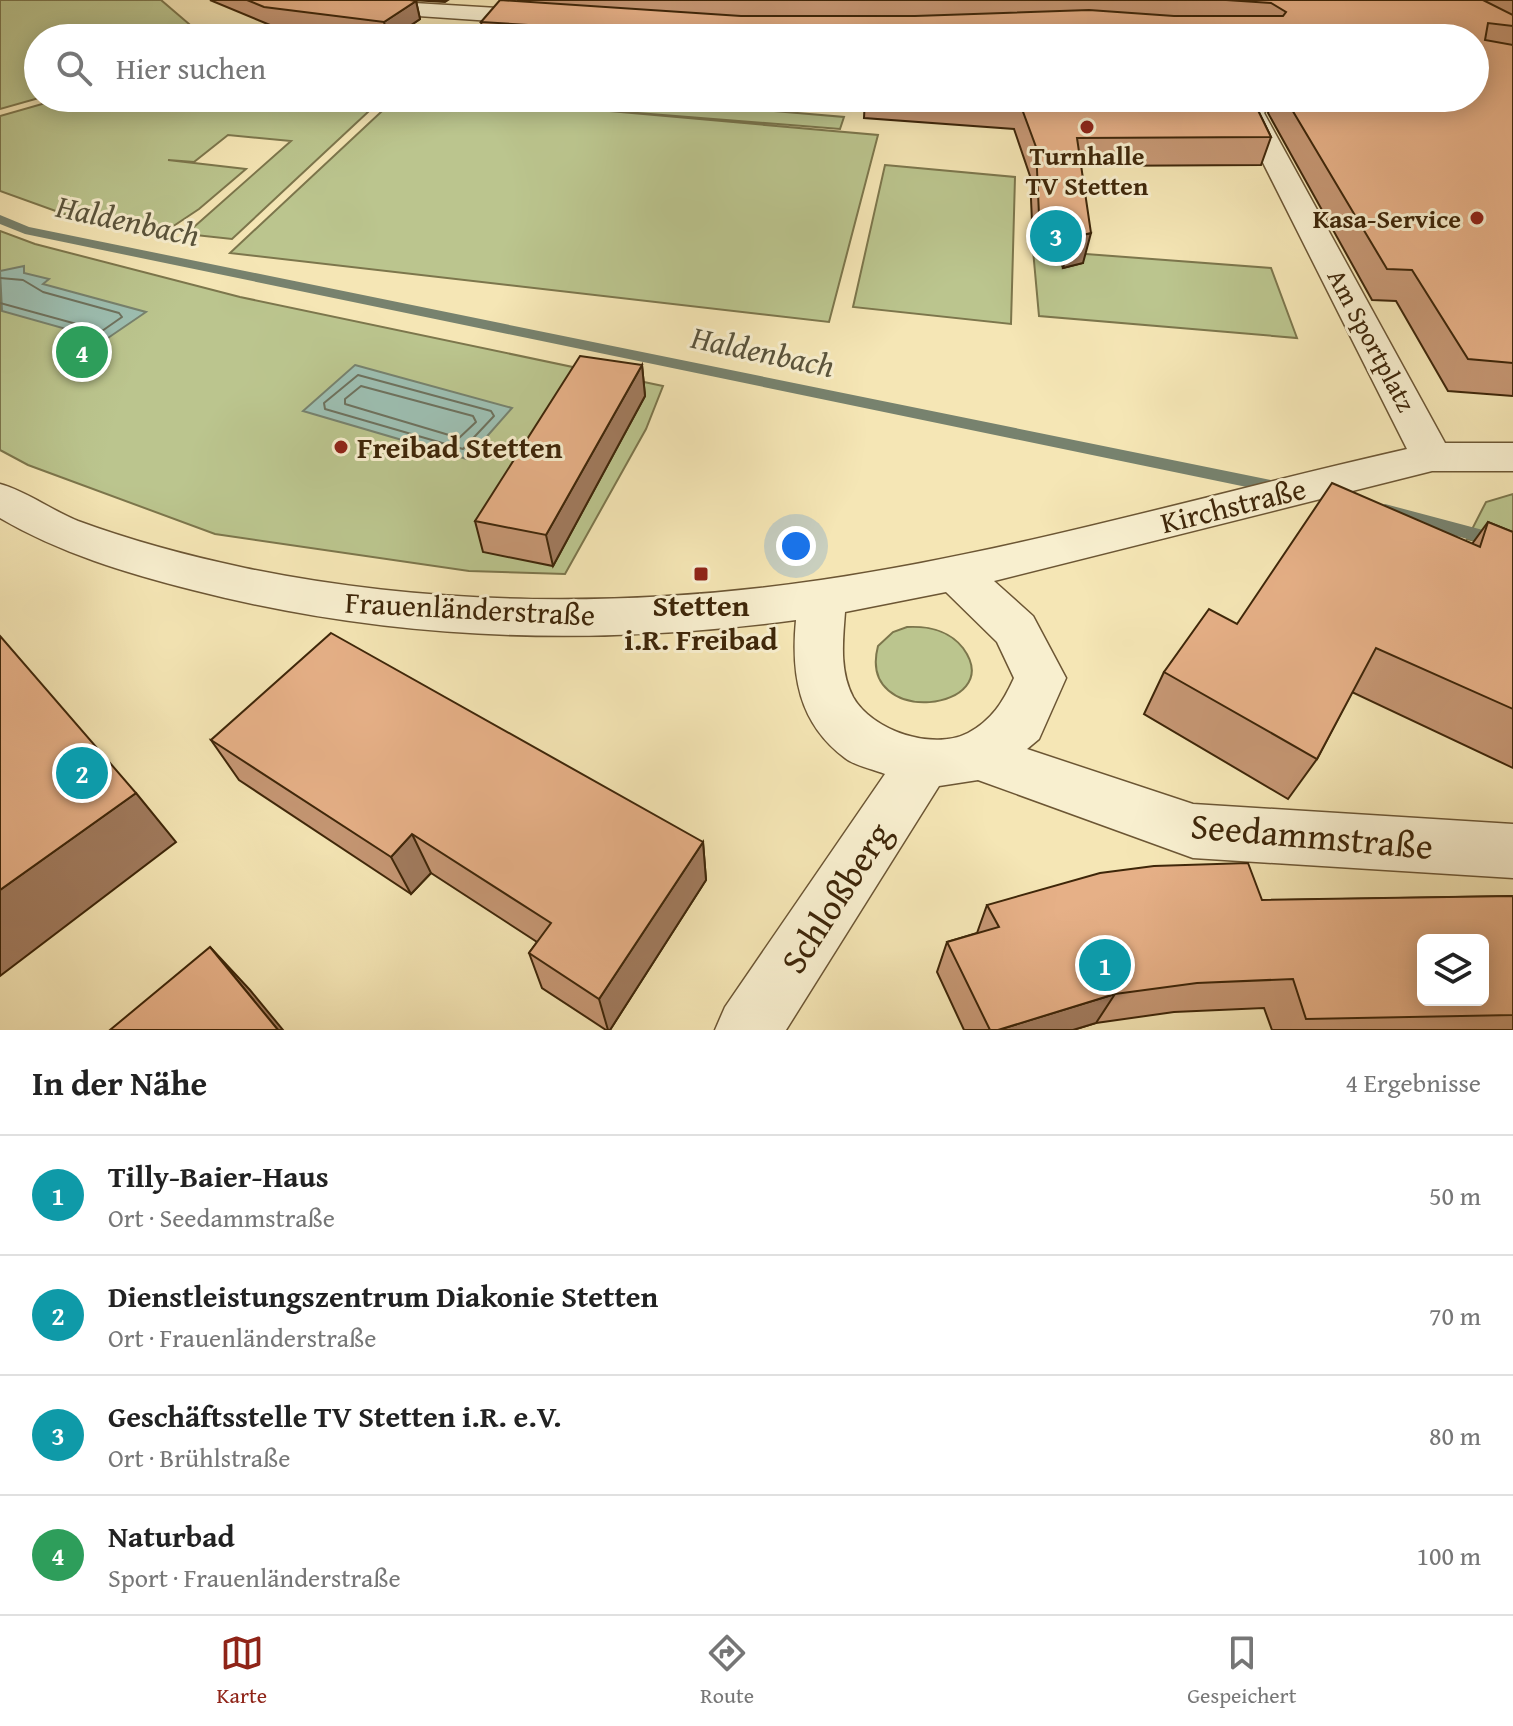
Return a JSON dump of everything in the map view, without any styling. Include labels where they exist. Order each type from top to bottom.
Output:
[{"type":"street","points":[[375,0],[418,9],[577,20]]},
{"type":"street","name":"Am Sportplatz","points":[[1252,112],[1432,457]]},
{"type":"street","name":"Kirchstraße","points":[[955,573],[1432,457],[1513,457]]},
{"type":"street","name":"Frauenländerstraße","points":[[0,499],[61,532],[153,561],[238,584],[371,609],[541,616],[676,614],[822,598],[955,573]]},
{"type":"street","name":"Schloßberg","points":[[748,1030],[950,760],[1020,723],[1040,678],[1016,630],[955,573]]},
{"type":"street","points":[[822,598],[817,661],[831,710],[865,743],[950,760]]},
{"type":"street","name":"Seedammstraße","points":[[950,760],[1193,831],[1513,851]]},
{"type":"green space","points":[[0,0],[161,0],[189,24],[24,24],[24,102],[0,109]]},
{"type":"green space","points":[[24,109],[24,112],[368,112],[232,239],[186,234],[291,141],[228,135],[194,162],[168,160],[246,169],[199,209],[160,235],[64,214],[0,191],[0,116]]},
{"type":"green space","points":[[381,112],[621,112],[878,135],[829,322],[230,253]]},
{"type":"green space","points":[[625,112],[786,112],[844,117],[840,129]]},
{"type":"green space","points":[[885,165],[1015,177],[1011,324],[853,307]]},
{"type":"green space","name":"Freibad Stetten","points":[[0,231],[35,244],[240,297],[663,386],[646,429],[565,574],[469,571],[215,534],[28,465],[0,450]]},
{"type":"green space","points":[[1033,250],[1271,268],[1297,338],[1039,316]]},
{"type":"green space","points":[[1513,494],[1513,550],[1467,539],[1486,502]]},
{"type":"green space","points":[[907,627],[938,630],[963,648],[972,669],[966,686],[951,697],[930,702],[907,700],[888,691],[877,673],[878,646],[893,632]]},
{"type":"water","points":[[24,266],[24,273],[49,279],[43,284],[146,312],[105,340],[2,311],[0,271]]},
{"type":"water","points":[[355,365],[512,408],[467,459],[303,411]]},
{"type":"building","points":[[247,0],[416,1],[384,22],[264,7]]},
{"type":"building","points":[[500,0],[741,16],[915,16],[1089,10],[1174,16],[1283,16],[1286,12],[1271,3],[1226,0],[1483,0],[1513,15],[1513,26],[1488,23],[481,22]]},
{"type":"building","points":[[1489,41],[1513,45],[1513,363],[1468,359],[1412,270],[1387,269],[1293,112],[1489,112]]},
{"type":"building","points":[[1023,112],[1259,112],[1271,137],[1077,138],[1091,233],[1070,238],[1062,217],[1039,215],[1036,147]]},
{"type":"building","points":[[580,356],[642,365],[546,535],[475,521]]},
{"type":"building","points":[[1332,483],[1480,547],[1488,522],[1513,532],[1513,709],[1376,648],[1317,759],[1164,672],[1209,609],[1237,624]]},
{"type":"building","points":[[331,633],[703,842],[599,999],[529,953],[551,923],[412,834],[391,857],[211,740]]},
{"type":"building","points":[[0,636],[136,793],[0,890]]},
{"type":"building","points":[[1248,863],[1262,900],[1513,896],[1513,1015],[1306,1019],[1293,979],[1197,983],[1115,994],[990,1030],[947,942],[999,927],[987,905],[1100,873],[1154,866]]},
{"type":"building","points":[[210,947],[278,1030],[110,1030]]},
{"type":"waterway","name":"Haldenbach","points":[[0,219],[25,230],[1285,489]]},
{"type":"waterway","name":"Haldenbach","points":[[1385,510],[1513,545]]},
{"type":"place","name":"Turnhalle TV Stetten","points":[[1087,127]]},
{"type":"place","name":"Kasa-Service","points":[[1477,218]]},
{"type":"place","name":"Geschäftsstelle TV Stetten i.R. e.V.","points":[[1056,236]]},
{"type":"place","name":"Naturbad","points":[[82,352]]},
{"type":"place","name":"Freibad Stetten","points":[[341,447]]},
{"type":"place","name":"Stetten i.R. Freibad","points":[[701,574]]},
{"type":"place","name":"Dienstleistungszentrum Diakonie Stetten","points":[[82,773]]},
{"type":"place","name":"Tilly-Baier-Haus","points":[[1105,965]]}]
